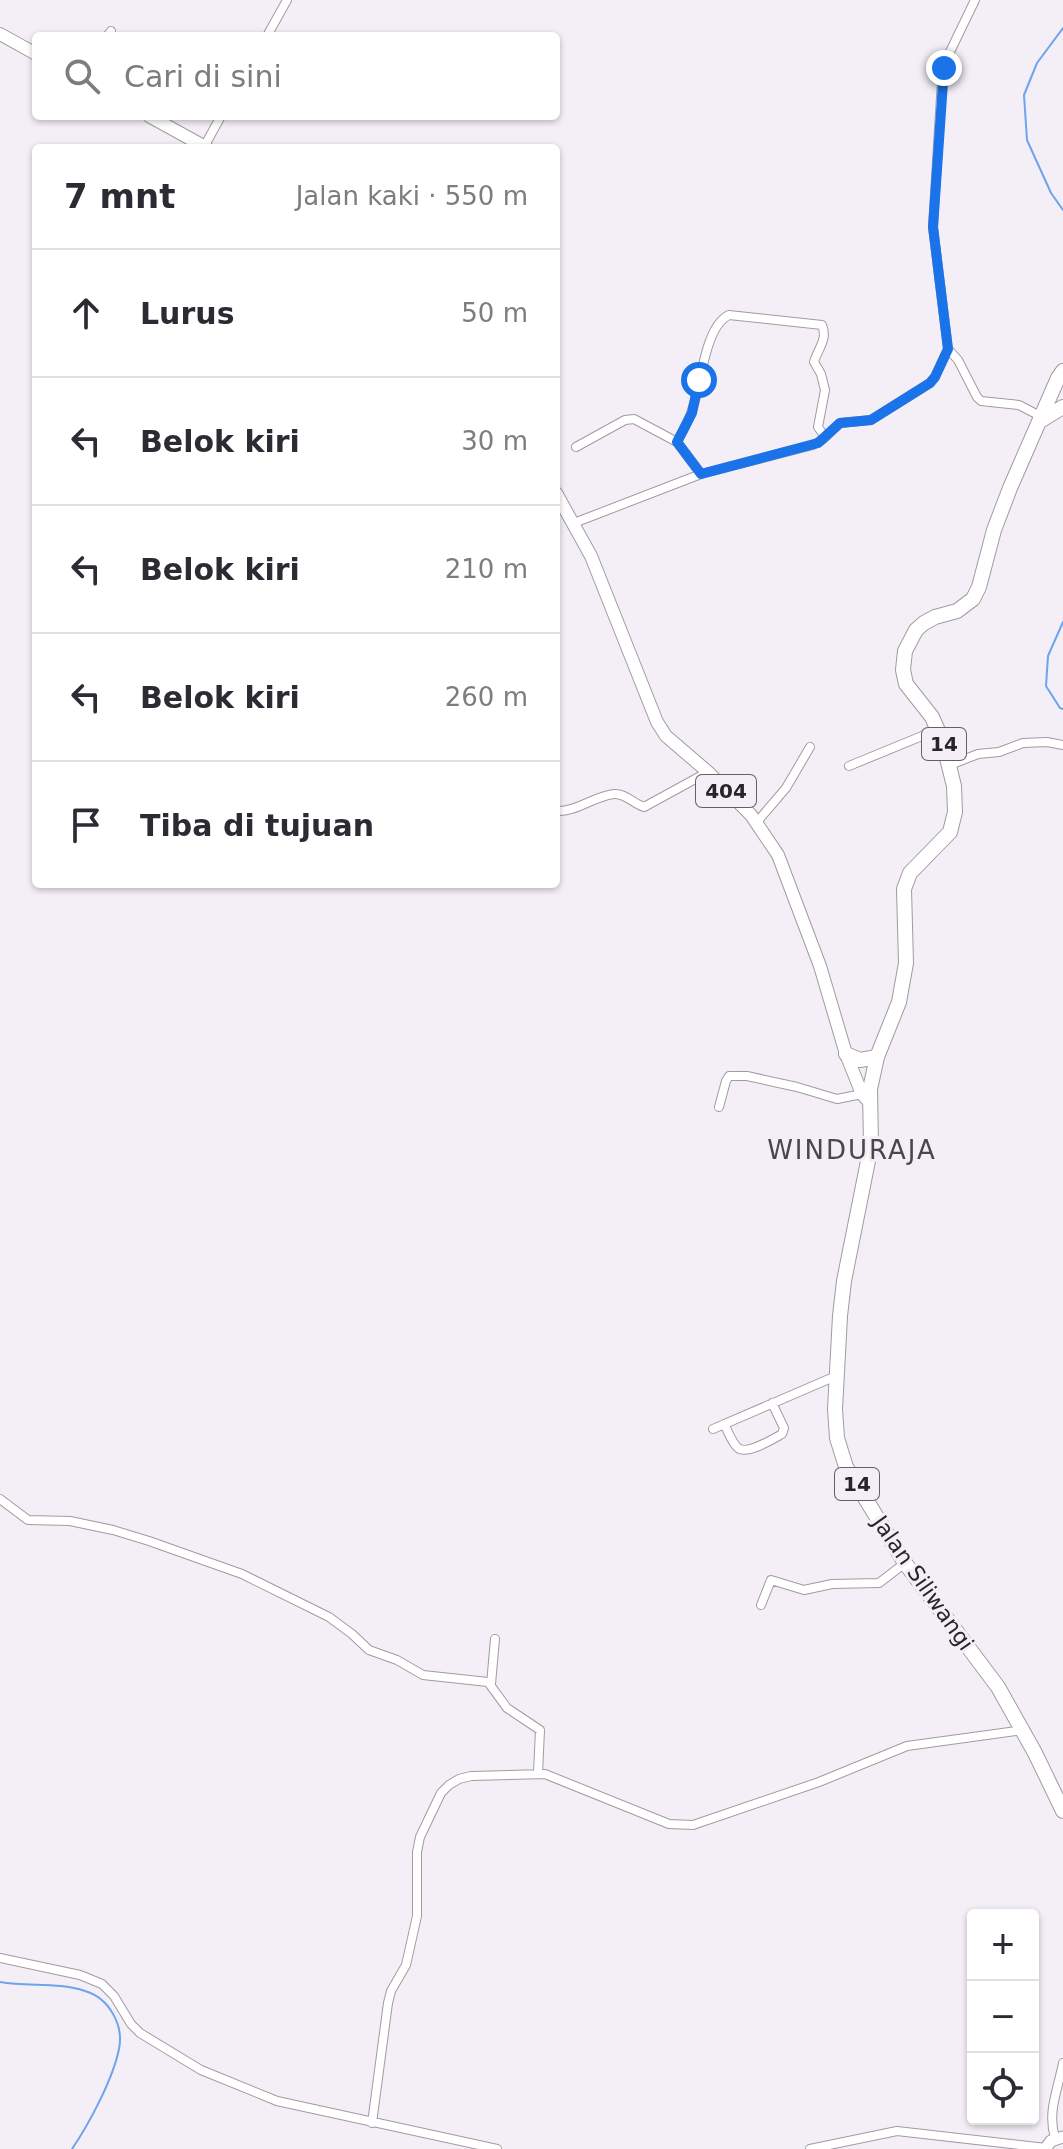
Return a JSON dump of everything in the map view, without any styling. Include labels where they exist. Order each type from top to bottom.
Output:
[{"type":"highway","name":"14","points":[[866,1099],[877,1057],[899,1002],[906,963],[903,902],[906,881],[917,864],[950,832],[955,812],[956,798],[950,765],[939,729],[906,684],[903,670],[905,651],[916,630],[924,623],[957,611],[973,599],[999,516],[1063,371]]},
{"type":"highway","points":[[1041,419],[1063,407]]},
{"type":"highway","points":[[846,1054],[860,1060],[877,1057]]},
{"type":"highway","name":"Jalan Siliwangi","points":[[866,1099],[871,1146],[844,1281],[836,1376],[836,1424],[841,1455],[905,1563],[998,1687],[1063,1811]]},
{"type":"main road","points":[[0,34],[32,52]]},
{"type":"main road","points":[[156,120],[200,144]]},
{"type":"main road","name":"404","points":[[560,500],[591,556],[657,722],[666,736],[708,772],[757,822],[778,855],[820,966],[846,1054],[866,1099]]},
{"type":"street","points":[[269,32],[287,0]]},
{"type":"street","points":[[574,523],[701,474],[813,445],[840,423],[874,418],[935,377],[948,349],[933,227],[942,80],[946,60],[975,0]]},
{"type":"street","points":[[207,144],[219,120]]},
{"type":"street","points":[[677,442],[692,413],[700,373],[718,323],[729,315],[822,325],[824,341],[814,362],[824,386],[818,427],[825,437]]},
{"type":"street","points":[[948,349],[958,360],[981,401],[1019,405],[1041,419]]},
{"type":"street","points":[[576,447],[630,418],[677,442],[701,474]]},
{"type":"street","points":[[849,766],[939,729]]},
{"type":"street","points":[[950,765],[978,754],[999,752],[1023,743],[1063,745]]},
{"type":"street","points":[[757,822],[786,788],[810,747]]},
{"type":"street","points":[[560,811],[571,810],[614,794],[644,807],[708,772]]},
{"type":"street","points":[[719,1107],[729,1076],[747,1076],[837,1099],[866,1099]]},
{"type":"street","points":[[713,1429],[836,1376]]},
{"type":"street","points":[[724,1424],[738,1447],[751,1449],[782,1434],[784,1428],[772,1403]]},
{"type":"street","points":[[0,1499],[28,1520],[94,1525],[149,1541],[260,1582],[329,1617],[369,1650],[401,1662],[423,1675],[491,1684]]},
{"type":"street","points":[[761,1605],[771,1580],[804,1590],[829,1584],[877,1583],[883,1582],[905,1563]]},
{"type":"street","points":[[495,1639],[491,1684],[507,1708],[540,1730],[538,1773]]},
{"type":"street","points":[[372,2123],[388,2003],[391,1991],[406,1965],[417,1916],[418,1844],[436,1801],[449,1785],[471,1776],[538,1773],[555,1777],[669,1824],[693,1825],[819,1782],[907,1746],[1023,1730]]},
{"type":"street","points":[[0,1958],[80,1975],[102,1984],[140,2033],[213,2075],[285,2104],[497,2149]]},
{"type":"street","points":[[810,2149],[897,2131],[1045,2148],[1059,2137],[1052,2123],[1053,2103],[1063,2063]]},
{"type":"waterway","points":[[1063,28],[1037,63],[1024,95],[1027,140],[1051,193],[1063,210]]},
{"type":"waterway","points":[[1063,622],[1048,656],[1046,686],[1063,709]]},
{"type":"waterway","points":[[0,1982],[64,1986],[85,1991],[108,2006],[117,2022],[120,2040],[112,2074],[72,2149]]},
{"type":"district","name":"WINDURAJA","points":[[852,1150]]},
{"type":"route","points":[[699,380],[692,413],[677,442],[701,474],[818,443],[840,423],[874,418],[935,377],[948,349],[933,235],[944,68]]}]
